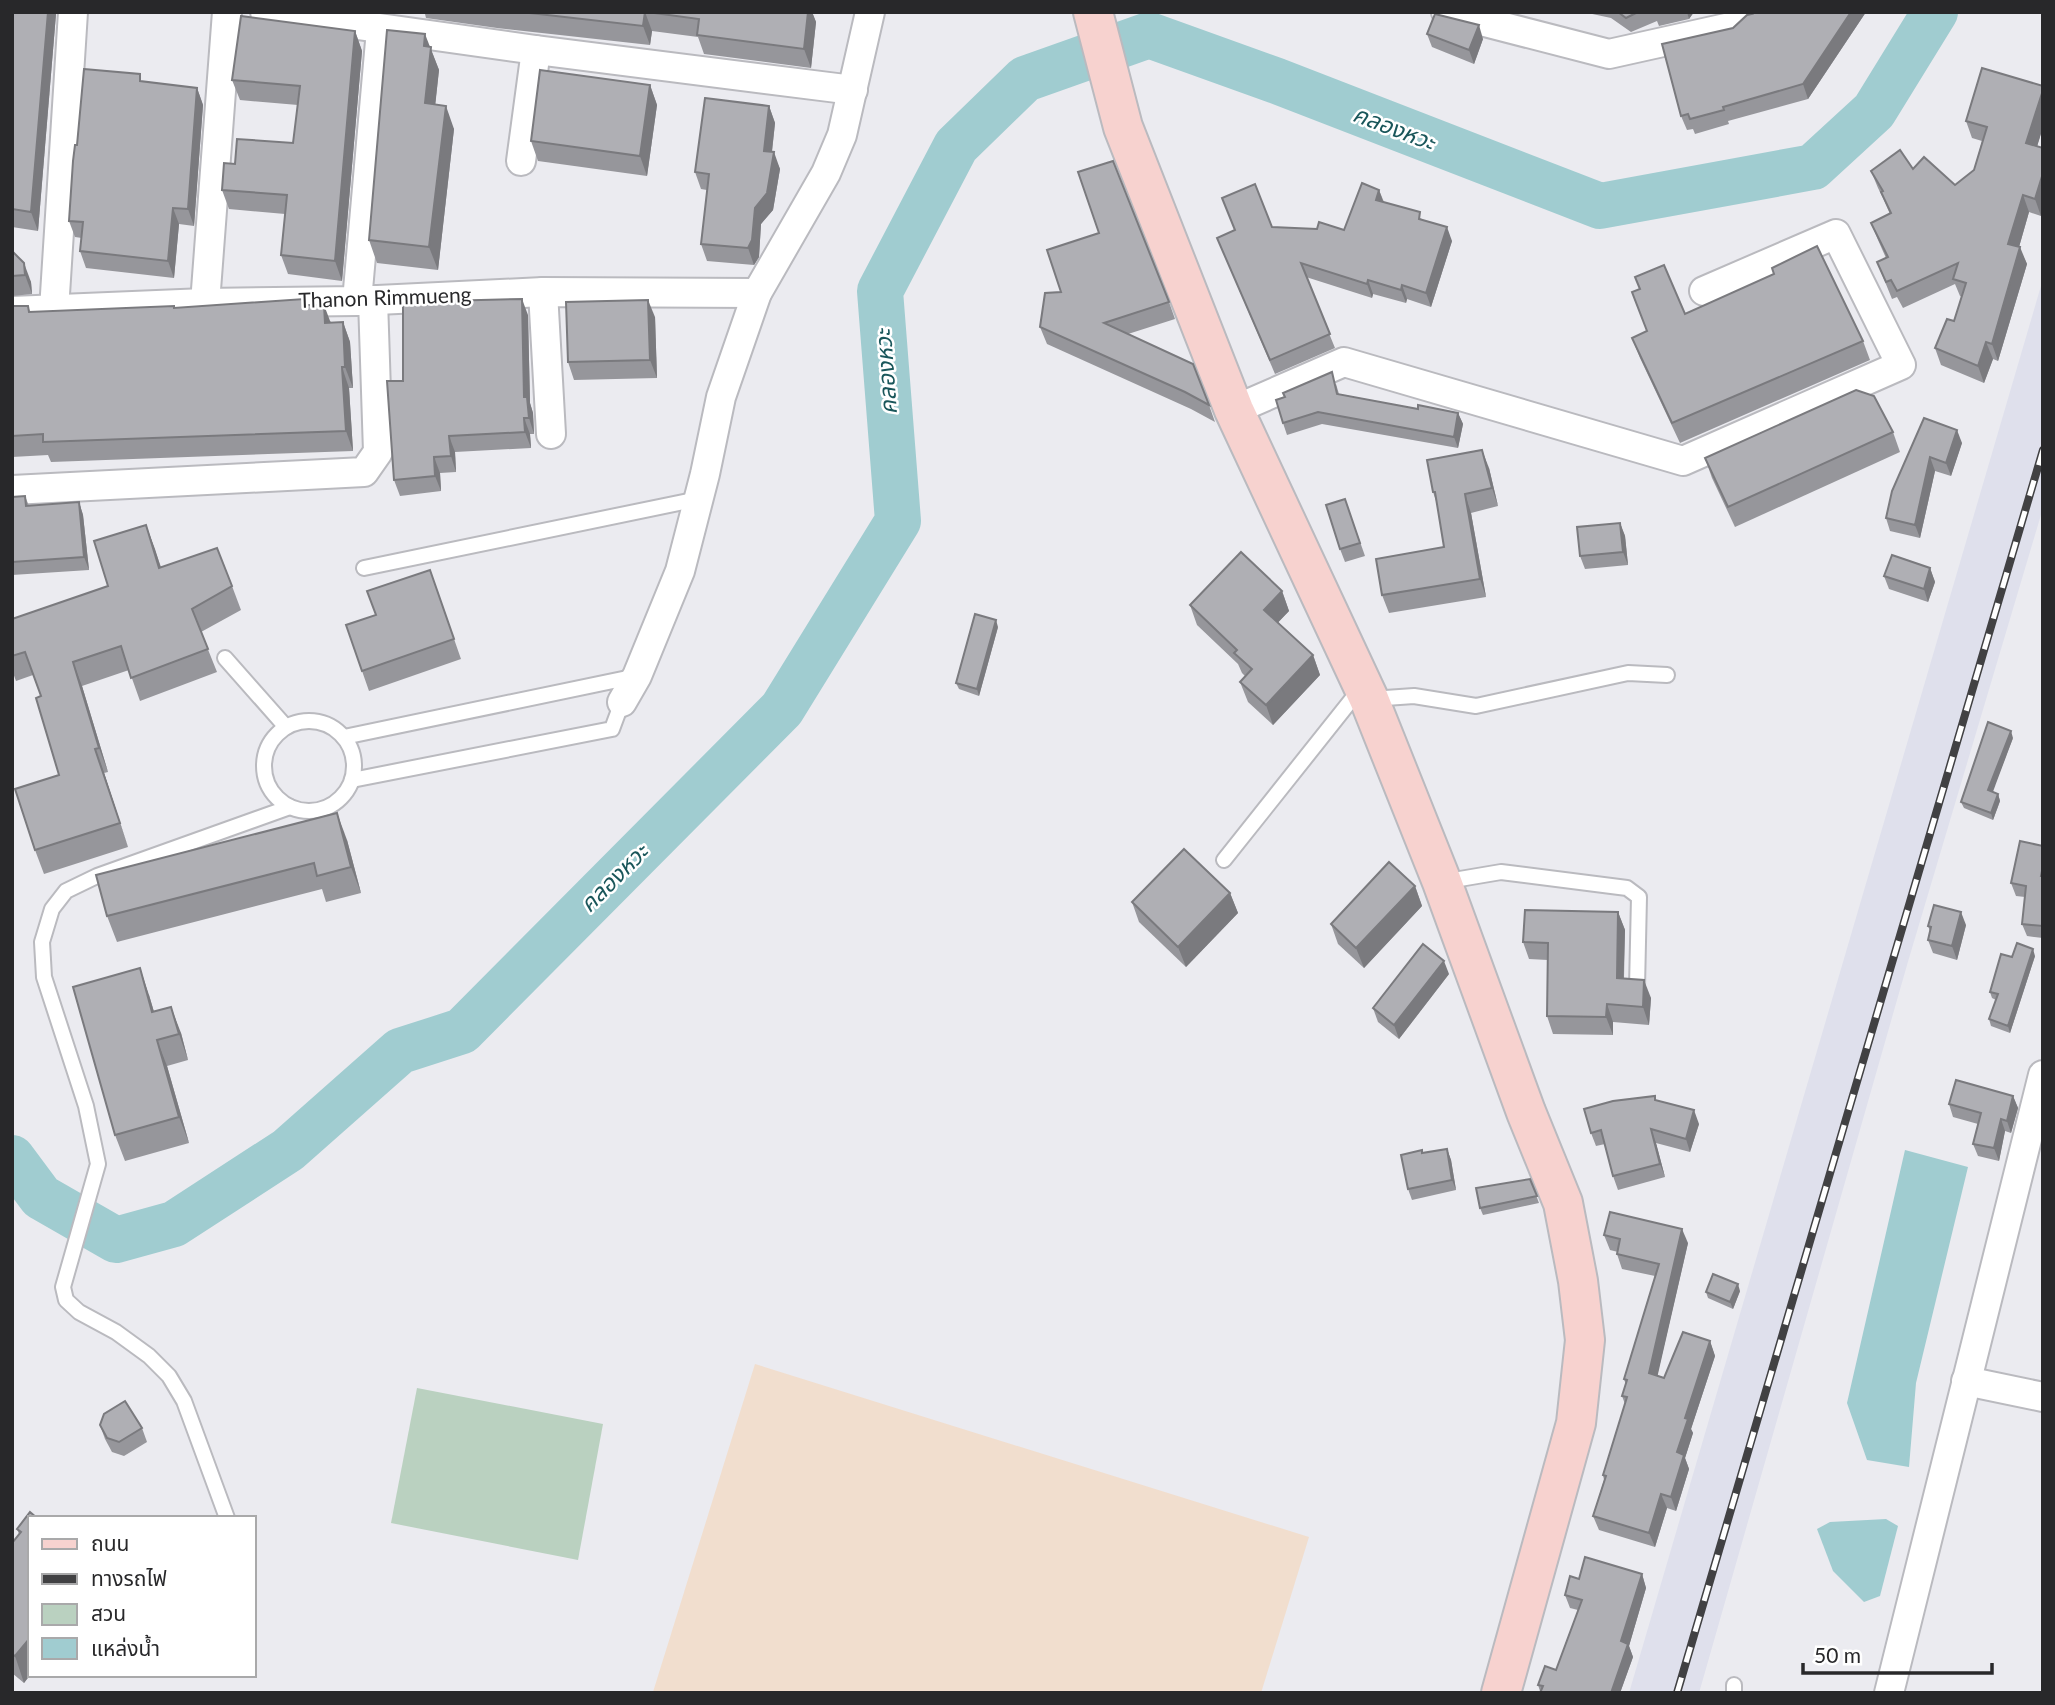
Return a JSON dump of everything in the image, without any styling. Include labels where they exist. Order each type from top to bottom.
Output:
[{"type":"street","points":[[54,310],[73,12]]},
{"type":"street","points":[[205,303],[227,12]]},
{"type":"street","points":[[265,12],[536,51],[853,90]]},
{"type":"street","points":[[622,702],[637,676],[680,571],[722,397],[757,293],[826,173],[842,135],[870,12]]},
{"type":"street","points":[[1093,12],[1123,127],[1234,410],[1366,692],[1442,882],[1525,1112],[1563,1203],[1586,1340],[1576,1423],[1501,1693]]},
{"type":"street","points":[[1447,12],[1491,17],[1609,54],[1735,26],[1744,12]]},
{"type":"street","points":[[12,490],[364,472],[378,452],[365,300],[381,30]]},
{"type":"street","points":[[521,161],[536,51]]},
{"type":"street","points":[[1234,410],[1343,362],[1683,461],[1901,365],[1836,234],[1704,291]]},
{"type":"street","points":[[543,292],[551,434]]},
{"type":"street","name":"Thanon Rimmueng","points":[[12,311],[543,292],[757,293]]},
{"type":"street","points":[[1889,1693],[2043,1075]]},
{"type":"street","points":[[1966,1381],[2043,1397]]},
{"type":"lane","points":[[364,568],[698,499]]},
{"type":"lane","points":[[225,657],[286,727]]},
{"type":"lane","points":[[1224,860],[1366,692],[1476,706],[1628,674],[1668,675]]},
{"type":"lane","points":[[344,737],[637,676]]},
{"type":"lane","points":[[352,780],[612,729],[622,702]]},
{"type":"lane","points":[[317,721],[332,727],[344,737],[355,765],[352,780],[345,793],[334,804],[320,810],[305,811],[290,807],[278,799],[269,788],[264,761],[275,736],[286,727],[317,721]]},
{"type":"lane","points":[[226,1516],[184,1401],[169,1376],[149,1356],[116,1332],[79,1312],[66,1300],[63,1287],[98,1164],[86,1106],[44,977],[43,942],[52,909],[66,891],[97,876],[290,807]]},
{"type":"lane","points":[[1442,882],[1501,872],[1627,888],[1639,897],[1637,987]]},
{"type":"shaded area","points":[[2043,279],[2043,508],[1907,965],[1699,1693],[1629,1693]]},
{"type":"shaded area","points":[[755,1364],[1309,1537],[1261,1693],[653,1692]]},
{"type":"green space","points":[[417,1388],[603,1424],[578,1560],[391,1523]]},
{"type":"water","points":[[1905,1150],[1968,1167],[1916,1383],[1909,1467],[1867,1460],[1847,1403]]},
{"type":"water","points":[[1886,1519],[1898,1526],[1880,1596],[1864,1602],[1833,1571],[1817,1529],[1830,1522]]},
{"type":"building","points":[[12,12],[48,12],[31,212],[12,209]]},
{"type":"building","points":[[521,12],[645,12],[643,26]]},
{"type":"building","points":[[647,12],[808,12],[804,49],[697,35],[699,19]]},
{"type":"building","points":[[1618,12],[1638,12],[1626,18]]},
{"type":"building","points":[[1750,12],[1851,12],[1803,84],[1690,119],[1688,114],[1681,116],[1662,44],[1733,28],[1747,15],[1752,14]]},
{"type":"building","points":[[1435,14],[1479,25],[1469,50],[1427,34]]},
{"type":"building","points":[[241,16],[355,31],[335,261],[281,255],[287,195],[222,190],[224,163],[235,164],[237,139],[293,143],[300,86],[232,80]]},
{"type":"building","points":[[387,30],[425,34],[424,46],[431,47],[425,103],[446,106],[429,247],[369,240]]},
{"type":"building","points":[[1982,68],[2043,86],[2026,143],[2043,148],[2043,173],[2035,199],[2023,195],[2008,244],[2020,247],[1992,344],[1986,342],[1978,366],[1935,348],[1947,319],[1954,321],[1966,283],[1953,279],[1958,263],[1897,291],[1891,280],[1886,282],[1877,262],[1888,257],[1871,223],[1891,213],[1881,192],[1883,191],[1871,171],[1900,150],[1913,169],[1924,157],[1955,185],[1974,170],[1987,127],[1966,121]]},
{"type":"building","points":[[84,69],[140,74],[140,81],[197,88],[188,209],[173,208],[168,261],[80,251],[83,222],[69,221]]},
{"type":"building","points":[[540,70],[650,85],[640,156],[531,141]]},
{"type":"building","points":[[705,98],[769,106],[764,151],[774,152],[767,193],[755,208],[752,240],[748,248],[701,244],[709,174],[695,172]]},
{"type":"building","points":[[1113,161],[1169,302],[1104,323],[1193,364],[1209,405],[1040,327],[1045,293],[1061,292],[1047,250],[1099,233],[1078,172]]},
{"type":"building","points":[[1362,183],[1379,190],[1376,200],[1420,212],[1419,219],[1447,227],[1426,293],[1402,285],[1401,290],[1368,280],[1367,284],[1301,263],[1330,334],[1270,360],[1217,238],[1235,230],[1222,198],[1255,184],[1272,227],[1317,229],[1319,222],[1344,230]]},
{"type":"building","points":[[1817,246],[1863,341],[1672,423],[1632,338],[1647,331],[1632,292],[1640,289],[1635,277],[1664,265],[1685,314],[1774,274],[1772,268]]},
{"type":"building","points":[[12,251],[24,263],[25,275],[12,276]]},
{"type":"building","points":[[304,299],[304,305],[324,305],[325,323],[343,322],[345,367],[342,367],[346,431],[43,442],[43,434],[12,436],[12,306],[28,306],[29,312],[174,308]]},
{"type":"building","points":[[522,299],[524,397],[527,397],[529,418],[524,418],[525,432],[449,436],[451,456],[434,457],[435,476],[394,480],[387,381],[403,381],[403,302]]},
{"type":"building","points":[[648,300],[650,360],[568,362],[566,302]]},
{"type":"building","points":[[1332,372],[1337,394],[1418,409],[1418,405],[1458,413],[1454,437],[1318,412],[1283,423],[1276,400],[1285,397],[1283,393]]},
{"type":"building","points":[[1856,390],[1874,396],[1893,432],[1728,507],[1705,458]]},
{"type":"building","points":[[1924,418],[1957,430],[1946,463],[1930,457],[1915,525],[1886,518],[1892,491]]},
{"type":"building","points":[[1482,450],[1492,488],[1465,494],[1480,579],[1382,595],[1376,559],[1444,547],[1427,460]]},
{"type":"building","points":[[25,496],[26,506],[79,502],[84,557],[12,562],[12,497]]},
{"type":"building","points":[[1345,499],[1360,543],[1340,549],[1326,505]]},
{"type":"building","points":[[1620,523],[1623,552],[1580,556],[1577,527]]},
{"type":"building","points":[[146,525],[159,568],[217,548],[232,586],[192,609],[208,649],[131,678],[121,646],[73,662],[99,748],[95,749],[120,823],[35,850],[15,789],[59,775],[36,698],[41,696],[25,652],[12,656],[12,619],[108,586],[94,541]]},
{"type":"building","points":[[1241,552],[1282,591],[1264,610],[1313,655],[1266,705],[1240,682],[1252,669],[1234,653],[1237,650],[1190,605]]},
{"type":"building","points":[[1892,555],[1930,568],[1924,589],[1884,576]]},
{"type":"building","points":[[430,570],[454,639],[362,671],[346,625],[376,615],[367,591]]},
{"type":"building","points":[[975,614],[996,620],[977,689],[956,683]]},
{"type":"building","points":[[1988,722],[2011,731],[1988,790],[1998,794],[1991,813],[1961,802]]},
{"type":"building","points":[[337,813],[351,867],[317,876],[314,863],[107,916],[96,875]]},
{"type":"building","points":[[2020,841],[2043,846],[2043,926],[2022,924],[2026,886],[2011,883]]},
{"type":"building","points":[[1184,849],[1230,893],[1178,947],[1132,902]]},
{"type":"building","points":[[1389,862],[1415,886],[1356,948],[1331,924]]},
{"type":"building","points":[[1934,905],[1961,912],[1952,946],[1928,940],[1931,927],[1928,926]]},
{"type":"building","points":[[1525,910],[1618,912],[1617,978],[1644,980],[1643,1007],[1607,1004],[1606,1017],[1547,1016],[1548,943],[1523,942]]},
{"type":"building","points":[[2017,943],[2033,949],[2008,1026],[1989,1019],[1998,994],[1990,992],[2001,954],[2012,957]]},
{"type":"building","points":[[1423,944],[1444,961],[1394,1025],[1373,1008]]},
{"type":"building","points":[[140,968],[152,1012],[171,1007],[179,1034],[157,1040],[179,1117],[115,1135],[73,987]]},
{"type":"building","points":[[1956,1080],[2013,1096],[2007,1121],[2001,1119],[1994,1148],[1973,1144],[1981,1113],[1949,1104]]},
{"type":"building","points":[[1655,1096],[1655,1100],[1694,1110],[1686,1139],[1651,1129],[1660,1164],[1613,1176],[1601,1130],[1591,1133],[1584,1109],[1613,1101]]},
{"type":"building","points":[[1447,1149],[1452,1180],[1408,1189],[1401,1155],[1422,1150],[1422,1153]]},
{"type":"building","points":[[1530,1179],[1537,1196],[1480,1208],[1476,1188]]},
{"type":"building","points":[[1610,1212],[1682,1229],[1649,1373],[1664,1378],[1683,1332],[1710,1341],[1685,1418],[1688,1419],[1677,1452],[1684,1455],[1671,1497],[1661,1494],[1649,1533],[1593,1516],[1627,1397],[1622,1396],[1627,1380],[1624,1379],[1659,1264],[1617,1254],[1620,1239],[1604,1235]]},
{"type":"building","points":[[1713,1274],[1738,1284],[1730,1302],[1706,1292]]},
{"type":"building","points":[[125,1401],[142,1428],[119,1442],[107,1438],[100,1425],[104,1414]]},
{"type":"building","points":[[30,1512],[35,1516],[28,1516],[28,1640],[15,1656],[12,1654],[12,1543],[21,1532],[17,1529]]},
{"type":"building","points":[[1585,1557],[1642,1574],[1621,1641],[1628,1644],[1611,1693],[1540,1693],[1543,1686],[1538,1685],[1545,1666],[1556,1670],[1582,1600],[1565,1595],[1570,1576],[1579,1579]]},
{"type":"waterway","name":"คลองหวะ","points":[[12,1158],[41,1197],[116,1240],[174,1224],[288,1150],[400,1051],[462,1031],[782,709],[898,521],[880,291],[956,146],[1025,79],[1149,35],[1277,81],[1600,206],[1813,167],[1874,111],[1935,12]]},
{"type":"railway","points":[[1677,1693],[2043,450]]}]
